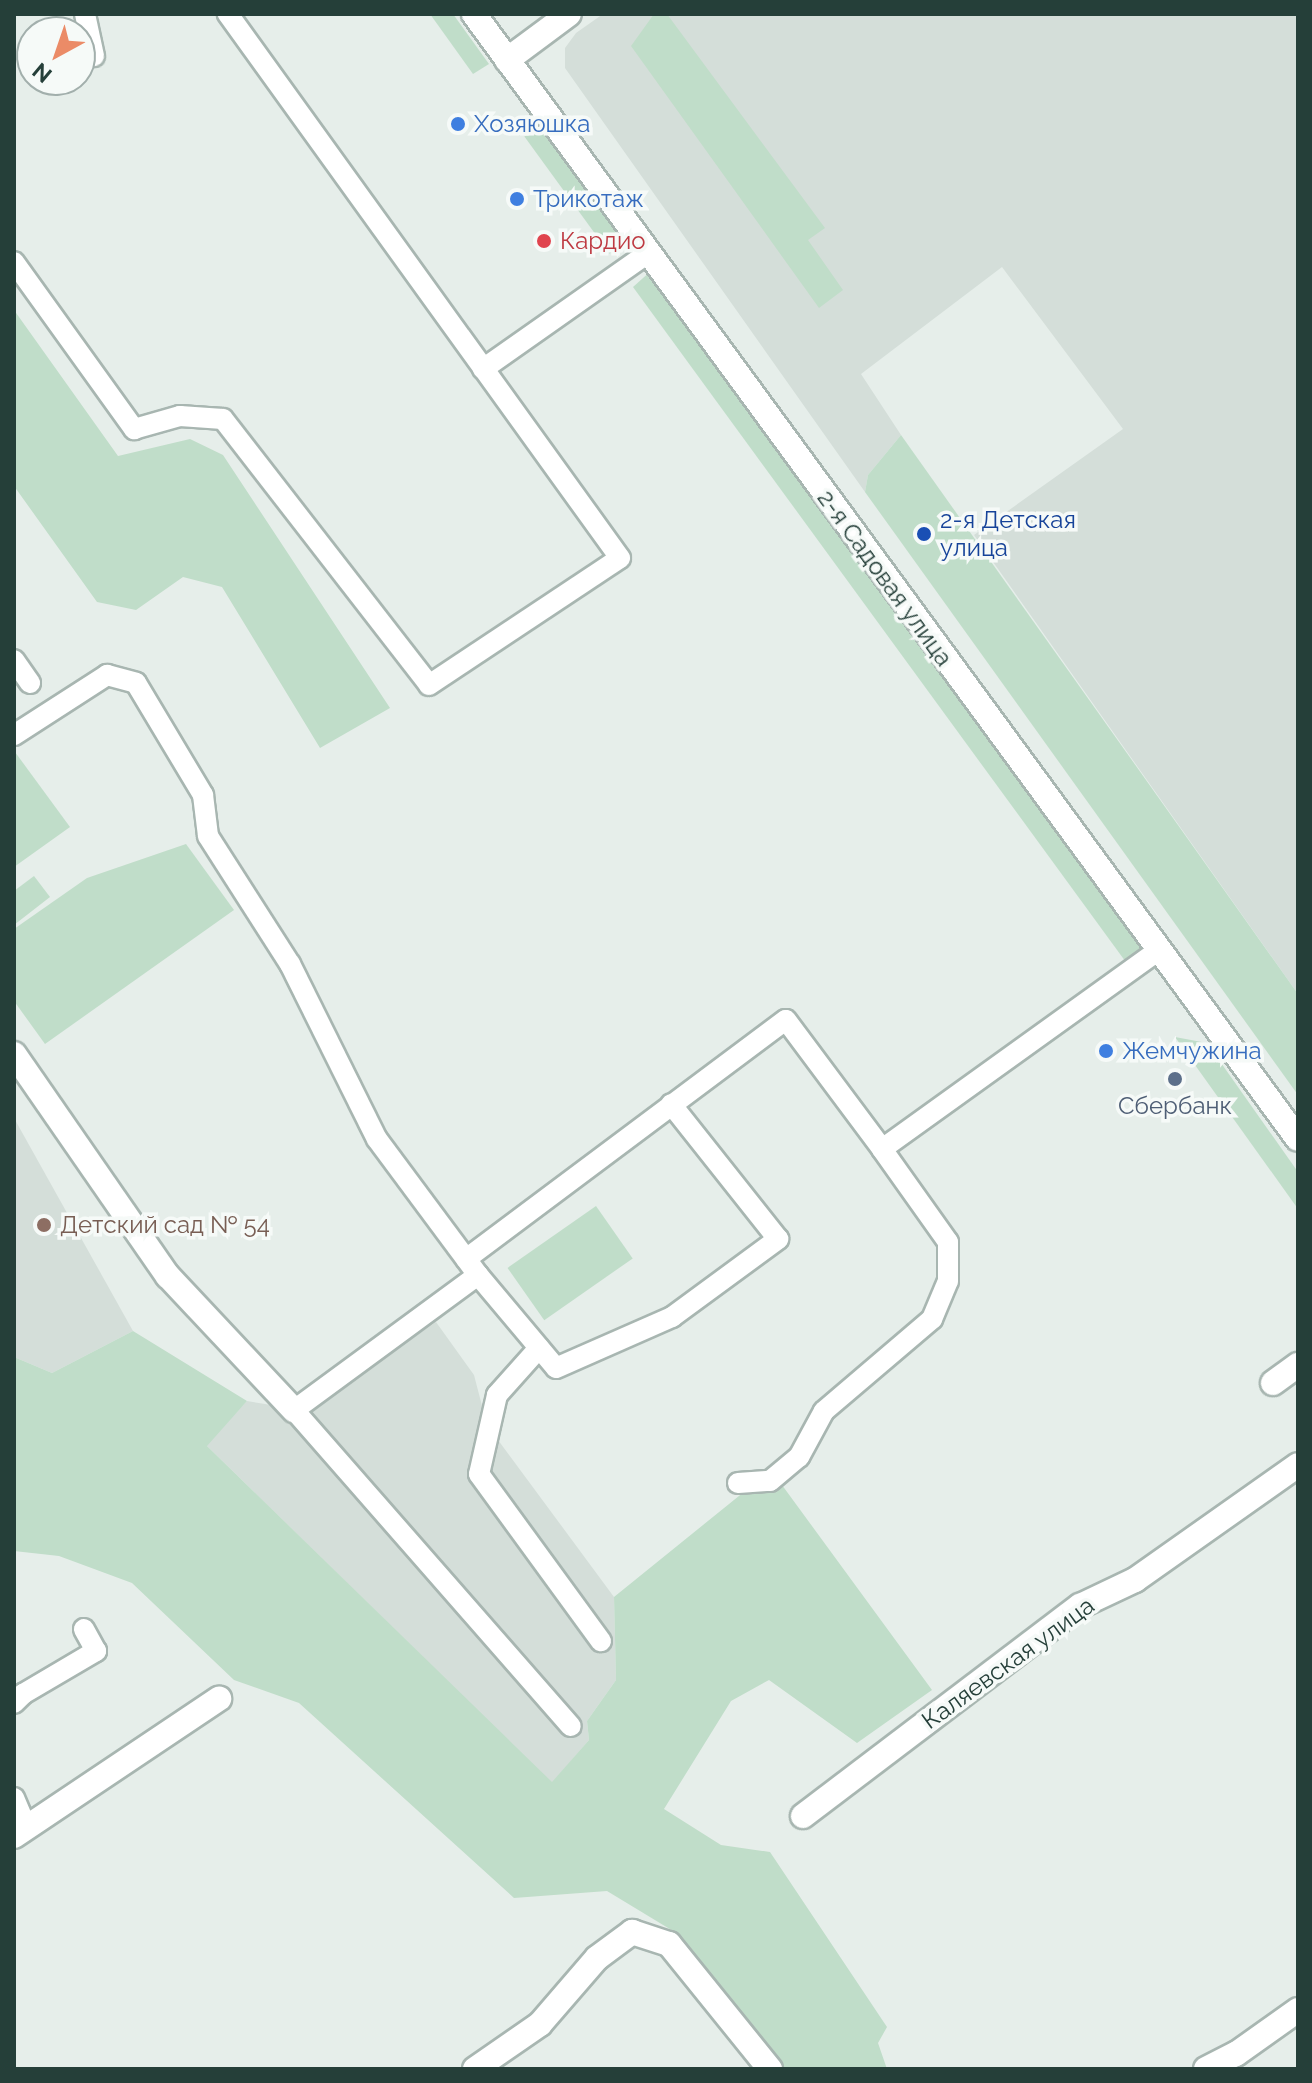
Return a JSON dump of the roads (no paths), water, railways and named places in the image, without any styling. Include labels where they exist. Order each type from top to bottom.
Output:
[{"type":"street","name":"2-я Садовая улица","points":[[474,14],[1298,1139]]},
{"type":"street","points":[[507,60],[569,14]]},
{"type":"street","points":[[14,1054],[168,1276],[294,1410]]},
{"type":"street","points":[[1273,1383],[1298,1365]]},
{"type":"street","name":"Каляевская улица","points":[[803,1816],[1080,1606],[1135,1580],[1298,1465]]},
{"type":"street","points":[[21,1832],[219,1699]]},
{"type":"street","points":[[475,2069],[540,2024],[597,1958],[632,1932],[669,1944],[770,2069]]},
{"type":"street","points":[[1206,2069],[1236,2054],[1298,2010]]},
{"type":"lane","points":[[14,262],[134,429],[180,416],[223,419],[429,685],[620,558],[228,14]]},
{"type":"lane","points":[[483,369],[648,253]]},
{"type":"lane","points":[[14,660],[30,683]]},
{"type":"lane","points":[[14,735],[107,675],[136,683],[203,795],[208,836],[290,964],[377,1139],[472,1267],[556,1368],[672,1317],[778,1239],[671,1104]]},
{"type":"lane","points":[[882,1149],[1160,949]]},
{"type":"lane","points":[[571,1726],[294,1410],[671,1104],[786,1020],[948,1242],[948,1281],[932,1319],[824,1411],[799,1457],[770,1481],[738,1483]]},
{"type":"lane","points":[[539,1348],[497,1395],[479,1474],[601,1641]]},
{"type":"lane","points":[[14,1703],[23,1694],[96,1651],[84,1629]]},
{"type":"lane","points":[[14,1798],[21,1832]]},
{"type":"place","name":"Хозяюшка","points":[[458,124]]},
{"type":"place","name":"Трикотаж","points":[[517,199]]},
{"type":"place","name":"Кардио","points":[[544,241]]},
{"type":"place","name":"2-я Детская улица","points":[[924,534]]},
{"type":"place","name":"Жемчужина","points":[[1106,1051]]},
{"type":"place","name":"Сбербанк","points":[[1175,1079]]},
{"type":"place","name":"Детский сад № 54","points":[[44,1225]]}]
